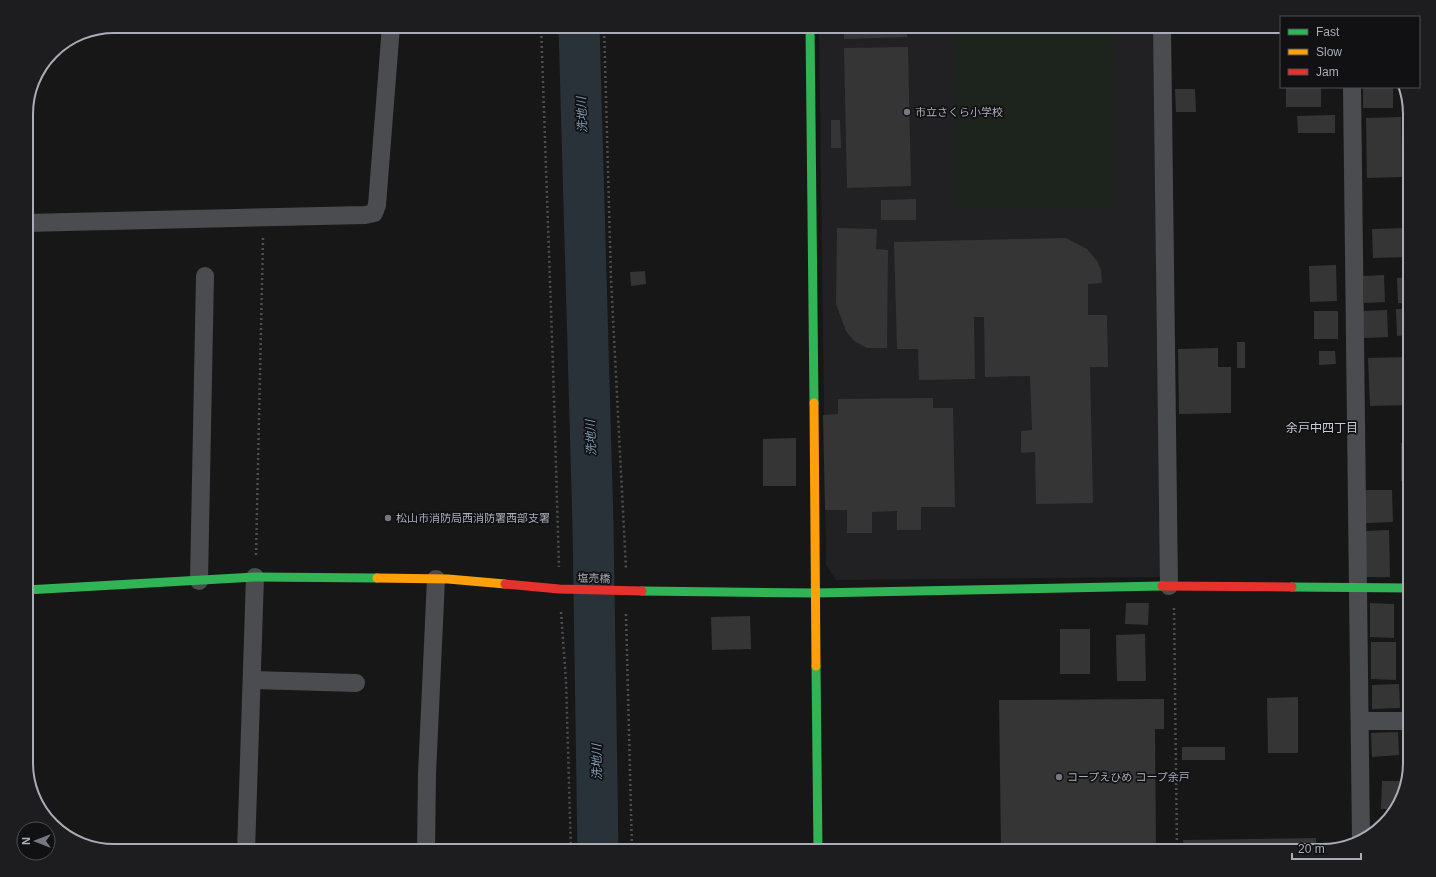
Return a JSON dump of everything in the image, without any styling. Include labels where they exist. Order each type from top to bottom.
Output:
[{"type":"street","points":[[33,223],[264,218],[365,215],[374,213],[378,205],[390,33]]},
{"type":"street","points":[[810,33],[818,844]]},
{"type":"street","points":[[1162,33],[1171,586]]},
{"type":"street","points":[[1352,88],[1361,834]]},
{"type":"street","points":[[199,581],[205,276]]},
{"type":"street","points":[[246,844],[255,578]]},
{"type":"street","name":"塩売橋","points":[[33,590],[255,578],[436,579],[562,589],[815,593],[1171,586],[1403,588]]},
{"type":"street","points":[[426,844],[427,774],[436,579]]},
{"type":"street","points":[[252,680],[356,683]]},
{"type":"street","points":[[1360,721],[1403,721]]},
{"type":"path","points":[[542,33],[572,844]]},
{"type":"path","points":[[604,33],[611,279],[626,566],[624,591],[632,844]]},
{"type":"path","points":[[255,578],[264,218]]},
{"type":"path","points":[[1171,586],[1177,844]]},
{"type":"shaded area","points":[[819,33],[1157,33],[1164,577],[836,580],[826,565]]},
{"type":"shaded area","points":[[955,33],[1115,33],[1116,207],[956,208]]},
{"type":"building","points":[[844,33],[907,33],[907,37],[844,39]]},
{"type":"building","points":[[908,47],[911,186],[847,188],[844,48]]},
{"type":"building","points":[[1286,88],[1321,88],[1321,107],[1286,107]]},
{"type":"building","points":[[1363,88],[1393,88],[1393,108],[1363,108]]},
{"type":"building","points":[[1175,89],[1195,89],[1196,112],[1176,112]]},
{"type":"building","points":[[1335,115],[1335,133],[1298,133],[1297,116]]},
{"type":"building","points":[[1401,117],[1402,177],[1367,178],[1366,118]]},
{"type":"building","points":[[831,120],[840,120],[841,148],[831,148]]},
{"type":"building","points":[[916,199],[916,220],[881,220],[881,200]]},
{"type":"building","points":[[837,228],[877,229],[876,249],[888,250],[887,348],[867,348],[854,341],[846,331],[836,304]]},
{"type":"building","points":[[1403,228],[1403,257],[1373,258],[1372,229]]},
{"type":"building","points":[[1066,238],[1087,249],[1097,261],[1101,270],[1102,283],[1088,284],[1088,315],[1107,315],[1108,367],[1090,367],[1093,503],[1036,504],[1035,452],[1021,453],[1021,431],[1032,430],[1030,376],[985,377],[984,317],[974,317],[975,379],[919,380],[918,349],[897,349],[894,242]]},
{"type":"building","points":[[1336,265],[1337,301],[1310,302],[1309,266]]},
{"type":"building","points":[[645,271],[646,284],[631,286],[630,272]]},
{"type":"building","points":[[1384,275],[1385,302],[1364,303],[1363,276]]},
{"type":"building","points":[[1397,278],[1403,278],[1403,303],[1398,303]]},
{"type":"building","points":[[1396,309],[1403,309],[1403,336],[1397,336]]},
{"type":"building","points":[[1387,310],[1388,337],[1364,338],[1363,311]]},
{"type":"building","points":[[1314,311],[1338,311],[1338,339],[1314,339]]},
{"type":"building","points":[[1237,342],[1245,342],[1245,368],[1237,368]]},
{"type":"building","points":[[1218,348],[1218,367],[1231,367],[1231,413],[1179,414],[1178,349]]},
{"type":"building","points":[[1319,351],[1335,351],[1336,364],[1319,365]]},
{"type":"building","points":[[1403,357],[1403,405],[1370,406],[1368,358]]},
{"type":"building","points":[[933,398],[933,408],[953,408],[955,507],[921,507],[921,530],[897,530],[897,511],[872,512],[872,533],[847,533],[847,510],[825,510],[823,415],[838,414],[838,399]]},
{"type":"building","points":[[796,438],[796,486],[763,486],[763,439]]},
{"type":"building","points":[[1401,443],[1403,443],[1403,481],[1401,481]]},
{"type":"building","points":[[1365,490],[1392,490],[1393,522],[1366,523]]},
{"type":"building","points":[[1389,530],[1390,577],[1365,577],[1365,531]]},
{"type":"building","points":[[1126,603],[1149,603],[1148,625],[1125,624]]},
{"type":"building","points":[[1370,603],[1394,604],[1394,638],[1370,637]]},
{"type":"building","points":[[750,616],[751,649],[712,650],[711,617]]},
{"type":"building","points":[[1060,629],[1090,629],[1090,674],[1060,674]]},
{"type":"building","points":[[1145,634],[1146,681],[1117,681],[1116,635]]},
{"type":"building","points":[[1371,642],[1396,642],[1396,680],[1371,679]]},
{"type":"building","points":[[1399,684],[1400,708],[1372,709],[1372,685]]},
{"type":"building","points":[[1298,697],[1298,753],[1268,753],[1267,698]]},
{"type":"building","points":[[1164,699],[1164,729],[1155,729],[1156,844],[1001,844],[999,700]]},
{"type":"building","points":[[1398,732],[1399,755],[1372,757],[1371,733]]},
{"type":"building","points":[[1182,747],[1225,747],[1225,760],[1182,760]]},
{"type":"building","points":[[1382,781],[1401,781],[1397,794],[1388,809],[1381,809]]},
{"type":"building","points":[[1316,838],[1316,844],[1183,844],[1183,840]]},
{"type":"waterway","name":"洗地川","points":[[579,33],[593,525],[598,844]]},
{"type":"traffic: fast","points":[[810,33],[814,403]]},
{"type":"traffic: fast","points":[[33,590],[255,577],[377,578]]},
{"type":"traffic: fast","points":[[642,591],[815,593],[1162,586]]},
{"type":"traffic: fast","points":[[1292,587],[1403,588]]},
{"type":"traffic: fast","points":[[816,666],[818,844]]},
{"type":"traffic: slow","points":[[814,403],[816,666]]},
{"type":"traffic: slow","points":[[377,578],[448,579],[505,584]]},
{"type":"traffic: jam","points":[[505,584],[559,589],[642,591]]},
{"type":"traffic: jam","points":[[1162,586],[1292,587]]},
{"type":"place","name":"市立さくら小学校","points":[[907,112]]},
{"type":"place","name":"松山市消防局西消防署西部支署","points":[[388,518]]},
{"type":"place","name":"コープえひめ コープ余戸","points":[[1059,777]]},
{"type":"district","name":"余戸中四丁目","points":[[1322,428]]}]
